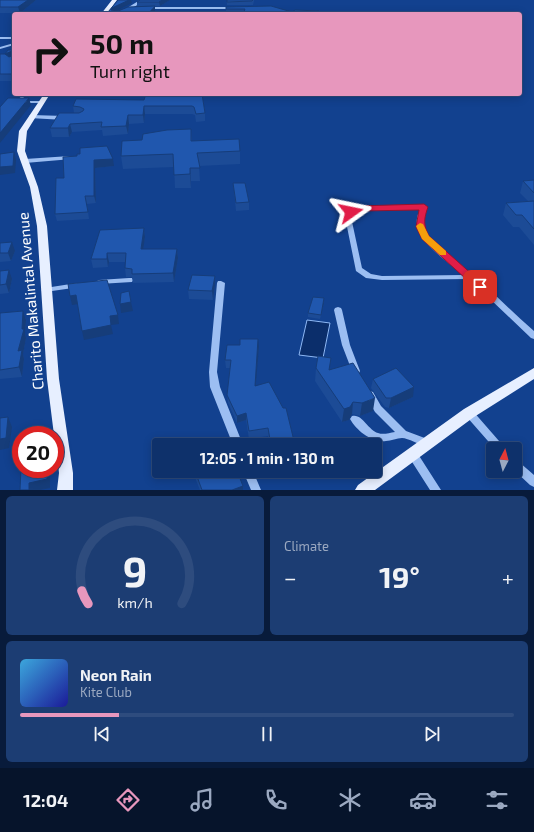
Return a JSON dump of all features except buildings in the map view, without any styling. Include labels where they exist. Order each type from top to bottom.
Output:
[{"type":"main road","points":[[106,12],[117,0]]},
{"type":"main road","name":"Charito Makalintal Avenue","points":[[45,96],[21,138],[21,151],[34,187],[42,226],[45,290],[53,379],[66,472],[65,490]]},
{"type":"main road","points":[[363,490],[469,412],[534,373]]},
{"type":"street","points":[[120,12],[142,0]]},
{"type":"street","points":[[156,7],[161,3],[183,3]]},
{"type":"street","points":[[128,9],[156,7],[198,9],[241,8]]},
{"type":"street","points":[[0,38],[12,38]]},
{"type":"street","points":[[0,48],[12,45]]},
{"type":"street","points":[[23,96],[17,102],[41,102]]},
{"type":"street","points":[[31,118],[74,118]]},
{"type":"street","points":[[25,161],[70,158]]},
{"type":"street","points":[[470,277],[382,278],[369,276],[359,269],[348,216],[351,212],[358,209],[424,207],[420,216],[420,227],[426,237],[470,277],[534,336]]},
{"type":"street","points":[[45,290],[88,283],[128,280]]},
{"type":"street","points":[[221,283],[213,372],[215,387],[235,438]]},
{"type":"street","points":[[338,310],[346,345],[362,383],[378,409],[402,434],[426,443]]},
{"type":"street","points":[[469,412],[495,442]]},
{"type":"street","points":[[355,419],[374,437],[384,438],[402,434]]},
{"type":"street","points":[[412,454],[436,490]]},
{"type":"street","points":[[522,471],[534,482]]},
{"type":"street","points":[[251,478],[256,490]]},
{"type":"water","points":[[307,320],[330,323],[323,358],[299,355]]},
{"type":"slow traffic","points":[[420,226],[426,237],[443,253]]},
{"type":"route","points":[[351,212],[358,209],[424,207],[420,216],[420,227],[426,237],[480,287]]}]
